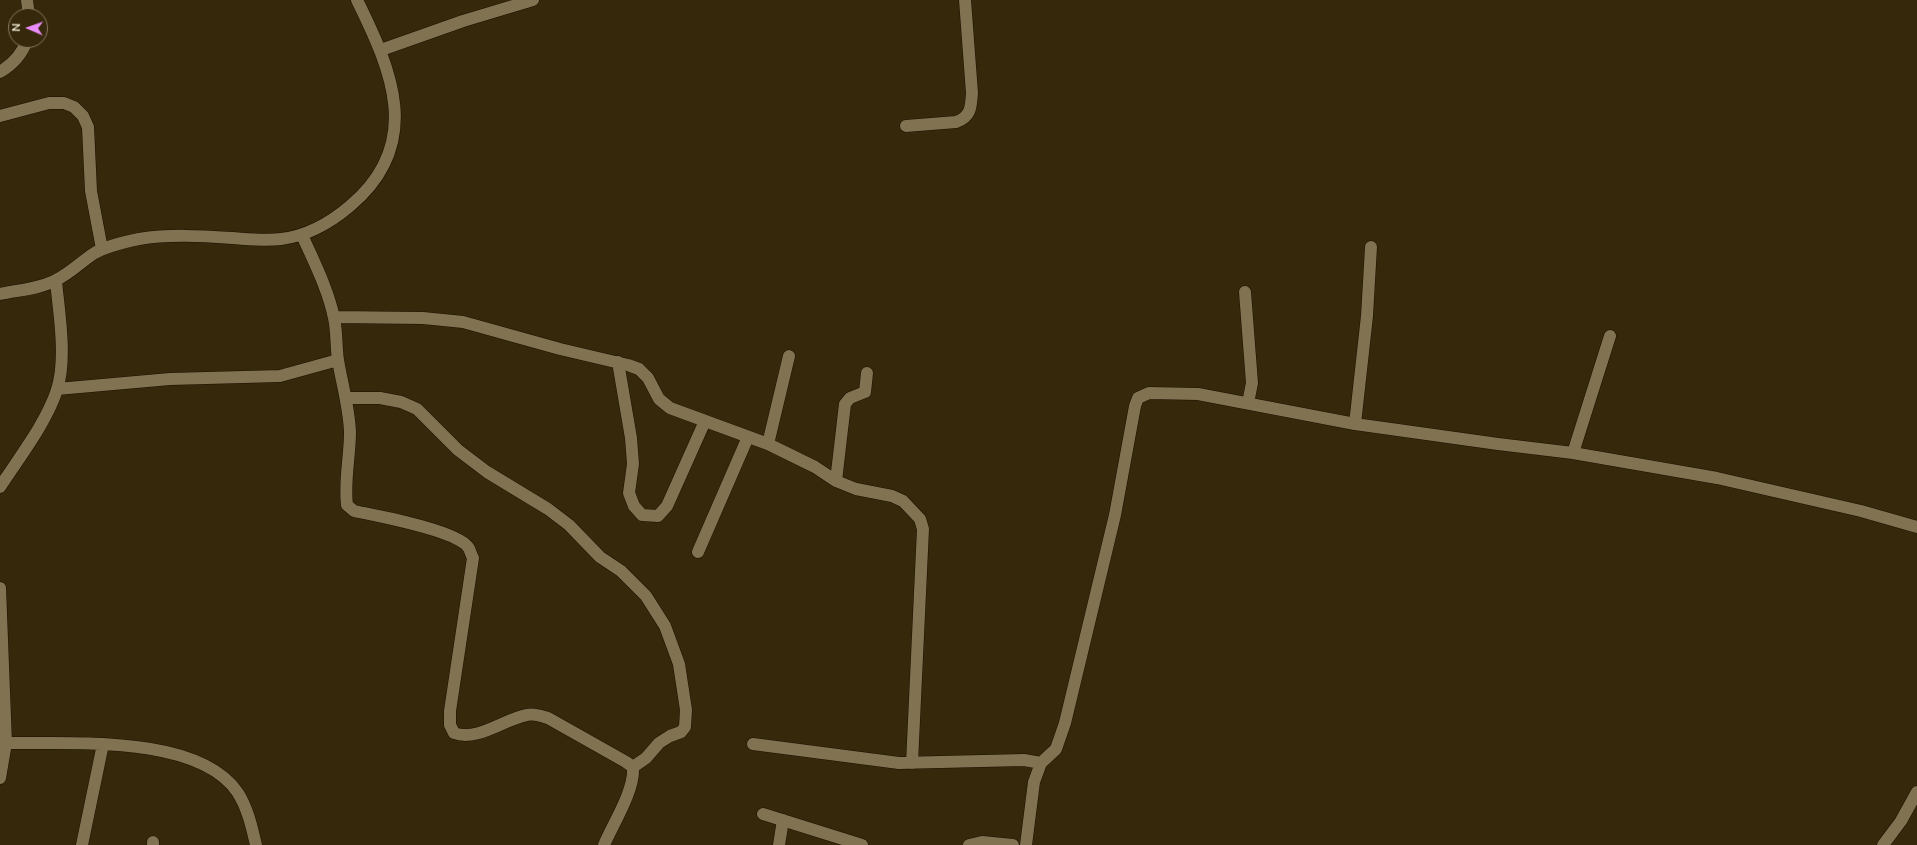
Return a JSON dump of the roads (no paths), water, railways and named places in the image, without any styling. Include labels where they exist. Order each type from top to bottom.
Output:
[{"type":"street","points":[[0,294],[56,280],[102,249],[138,239],[153,237],[215,237],[262,240],[302,236],[338,216],[360,198],[382,170],[392,144],[394,98],[388,71],[381,50],[357,0]]},
{"type":"street","points":[[381,50],[463,21],[531,0]]},
{"type":"street","points":[[906,126],[956,122],[963,120],[969,115],[972,93],[965,0]]},
{"type":"street","points":[[0,72],[16,60],[24,48]]},
{"type":"street","points":[[0,116],[49,103],[64,103],[74,107],[83,116],[88,127],[91,191],[102,249]]},
{"type":"street","points":[[302,236],[319,273],[334,317],[338,360],[347,398],[350,432],[349,468],[345,492],[347,505],[354,511],[423,528],[458,539],[469,547],[473,558],[450,711],[450,725],[454,733],[462,736],[476,733],[526,715],[537,715],[548,718],[633,767],[634,775],[630,788],[604,845]]},
{"type":"street","points":[[1355,424],[1367,316],[1371,247]]},
{"type":"street","points":[[0,487],[43,422],[57,389],[61,361],[56,280]]},
{"type":"street","points":[[1245,292],[1252,383],[1248,403]]},
{"type":"street","points":[[334,317],[423,318],[463,322],[560,349],[618,362],[639,369],[648,378],[659,399],[670,408],[768,444],[815,467],[836,481],[856,489],[892,496],[903,501],[920,519],[923,529],[912,764]]},
{"type":"street","points":[[1573,453],[1610,336]]},
{"type":"street","points":[[768,444],[789,356]]},
{"type":"street","points":[[57,389],[170,378],[280,376],[338,360]]},
{"type":"street","points":[[618,362],[631,438],[633,464],[629,493],[634,506],[642,515],[658,516],[667,506],[705,421]]},
{"type":"street","points":[[836,481],[845,404],[850,398],[865,392],[866,373]]},
{"type":"street","points":[[1026,845],[1034,782],[1041,764],[1056,749],[1065,723],[1115,515],[1138,398],[1142,395],[1158,393],[1198,394],[1355,424],[1573,453],[1717,478],[1861,511],[1917,527]]},
{"type":"street","points":[[347,398],[380,398],[401,402],[417,408],[458,450],[487,472],[548,509],[568,525],[595,553],[621,570],[646,596],[665,626],[679,664],[686,710],[685,727],[681,732],[670,736],[659,743],[646,758],[633,767]]},
{"type":"street","points":[[698,552],[748,437]]},
{"type":"street","points":[[0,588],[6,743],[0,778]]},
{"type":"street","points":[[6,743],[103,744],[151,749],[196,761],[220,773],[238,793],[249,817],[256,845]]},
{"type":"street","points":[[82,845],[103,744]]},
{"type":"street","points":[[753,744],[881,762],[912,764],[1024,760],[1041,764]]},
{"type":"street","points":[[1884,845],[1901,821],[1917,792]]},
{"type":"street","points":[[763,814],[862,845]]},
{"type":"street","points":[[779,845],[783,820]]},
{"type":"street","points":[[969,845],[982,842],[1013,845]]}]
